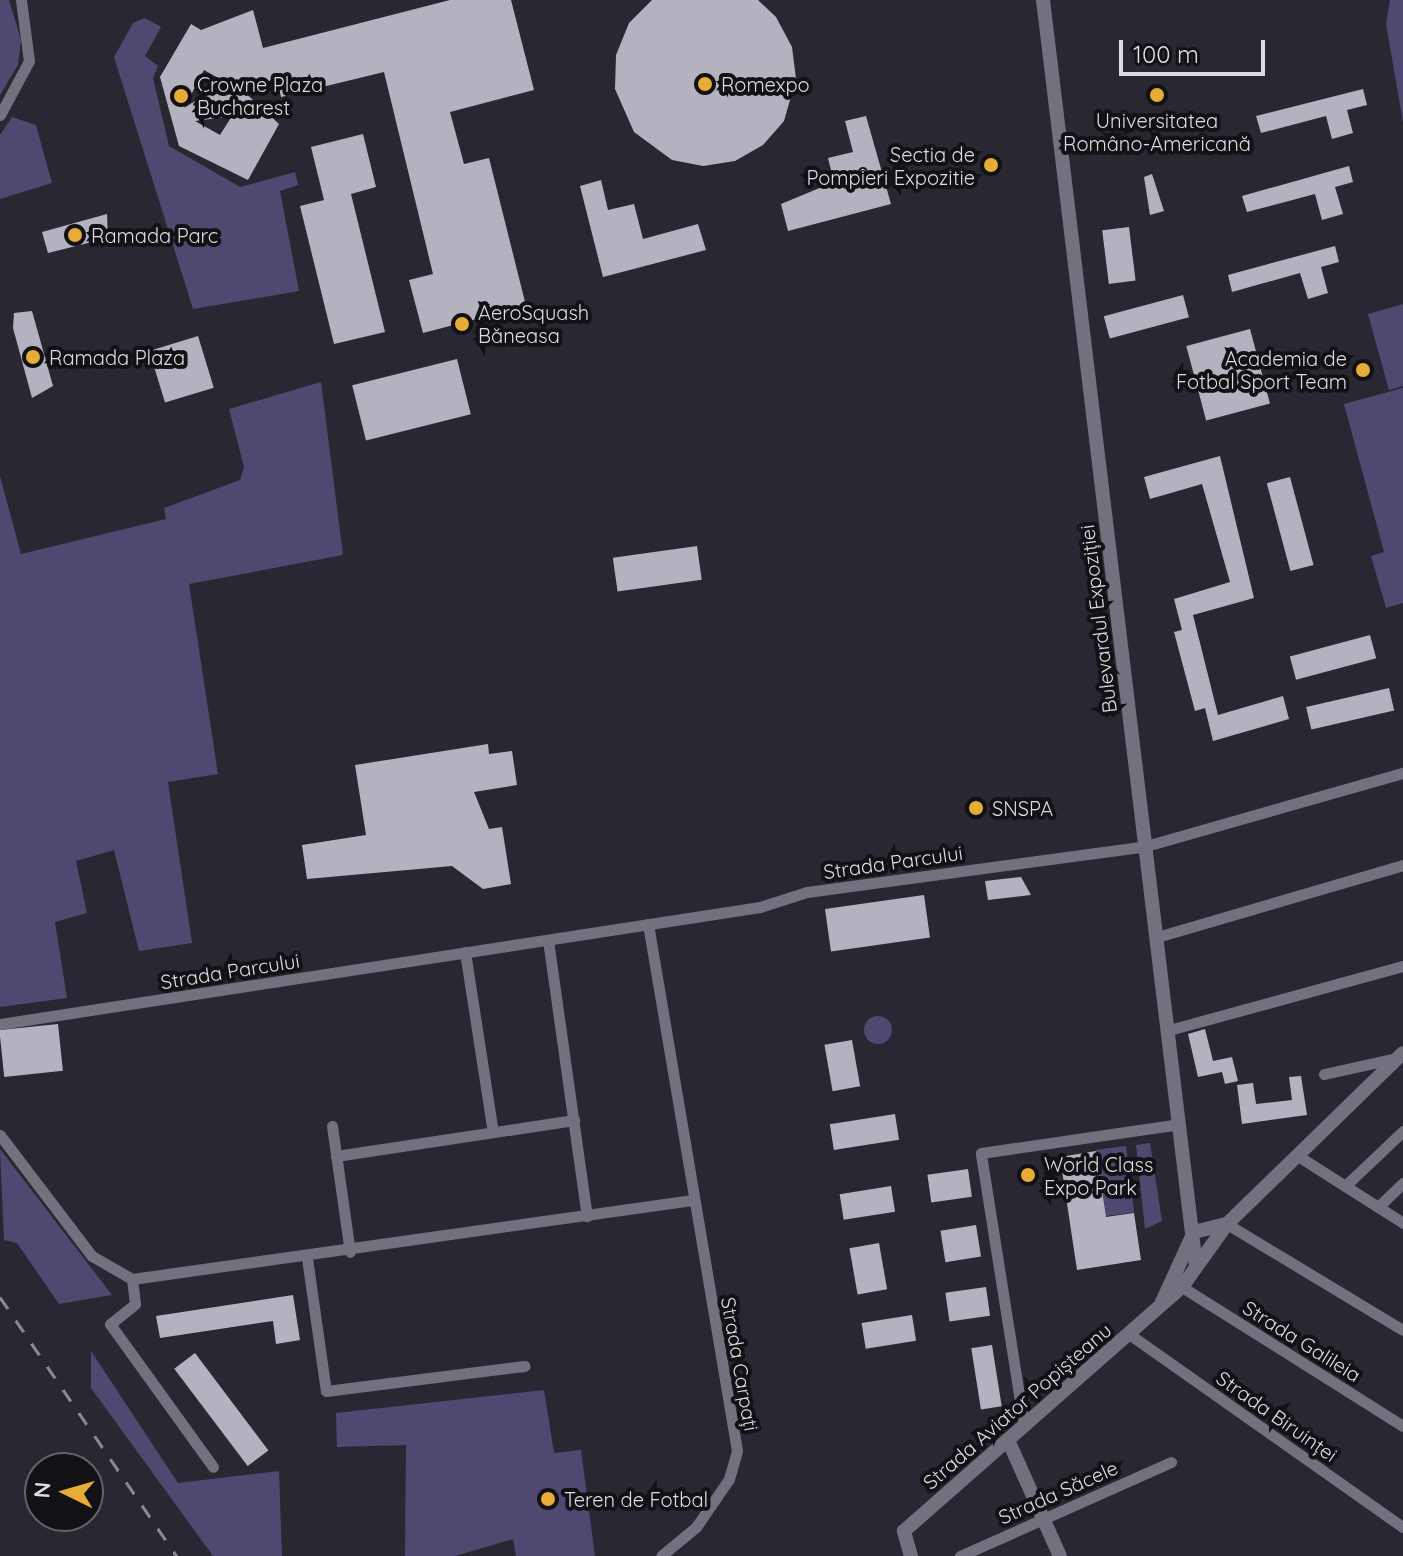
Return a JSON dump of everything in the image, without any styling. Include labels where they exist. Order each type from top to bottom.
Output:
[{"type":"street","points":[[0,115],[29,61],[21,0]]},
{"type":"street","name":"Bulevardul Expoziției","points":[[1043,0],[1196,1266]]},
{"type":"street","name":"Strada Parcului","points":[[0,1024],[648,924],[807,892],[1146,846],[1403,773]]},
{"type":"street","points":[[1157,937],[1403,865]]},
{"type":"street","points":[[0,1135],[92,1256],[132,1279],[350,1252],[692,1200],[648,924]]},
{"type":"street","points":[[548,940],[587,1216]]},
{"type":"street","points":[[465,952],[493,1132]]},
{"type":"street","points":[[1169,1030],[1403,966]]},
{"type":"street","points":[[1324,1074],[1400,1055]]},
{"type":"street","name":"Strada Aviator Popișteanu","points":[[911,1556],[902,1537],[1182,1287],[1227,1224],[1400,1055]]},
{"type":"street","points":[[336,1156],[574,1120]]},
{"type":"street","points":[[1024,1426],[981,1153],[1180,1124]]},
{"type":"street","points":[[332,1126],[350,1252]]},
{"type":"street","points":[[1345,1186],[1403,1131]]},
{"type":"street","points":[[1298,1156],[1403,1223]]},
{"type":"street","points":[[1378,1207],[1403,1183]]},
{"type":"street","name":"Strada Carpați","points":[[661,1556],[696,1527],[736,1460],[692,1200]]},
{"type":"street","points":[[1194,1232],[1227,1224],[1403,1330]]},
{"type":"street","points":[[1194,1232],[1216,1241]]},
{"type":"street","name":"Strada Aviator Popișteanu","points":[[1161,1307],[1194,1232]]},
{"type":"street","points":[[307,1258],[326,1391],[524,1366]]},
{"type":"street","points":[[132,1279],[135,1304],[110,1324],[213,1467]]},
{"type":"street","name":"Strada Galileia","points":[[1182,1287],[1403,1426]]},
{"type":"street","name":"Strada Biruinței","points":[[1129,1334],[1403,1527]]},
{"type":"street","points":[[1008,1440],[1060,1555]]},
{"type":"street","name":"Strada Săcele","points":[[960,1556],[1171,1462]]},
{"type":"shaded area","points":[[0,0],[9,0],[21,40],[18,65],[0,95]]},
{"type":"shaded area","points":[[1390,0],[1403,0],[1403,122],[1386,24]]},
{"type":"shaded area","points":[[145,18],[161,27],[145,56],[158,66],[153,78],[169,146],[240,187],[295,172],[298,185],[280,191],[299,291],[193,309],[114,57],[133,23]]},
{"type":"shaded area","points":[[12,117],[36,125],[52,183],[0,199],[0,135]]},
{"type":"shaded area","points":[[1403,304],[1403,386],[1389,390],[1368,314]]},
{"type":"shaded area","points":[[321,382],[343,555],[189,584],[218,774],[168,782],[192,943],[139,951],[114,850],[76,861],[87,913],[55,922],[67,998],[0,1007],[0,476],[21,554],[166,519],[164,508],[240,480],[244,467],[229,409]]},
{"type":"shaded area","points":[[1403,388],[1403,603],[1386,608],[1371,556],[1384,552],[1344,404]]},
{"type":"shaded area","points":[[878,1016],[888,1020],[892,1030],[888,1040],[878,1044],[868,1040],[864,1030],[868,1020]]},
{"type":"shaded area","points":[[1150,1143],[1162,1221],[1145,1229],[1136,1145]]},
{"type":"shaded area","points":[[1126,1146],[1134,1213],[1104,1216],[1096,1150]]},
{"type":"shaded area","points":[[0,1149],[112,1295],[59,1304],[17,1243],[4,1240]]},
{"type":"shaded area","points":[[91,1351],[178,1483],[279,1471],[282,1556],[213,1556],[91,1388]]},
{"type":"shaded area","points":[[544,1390],[554,1453],[581,1450],[595,1556],[516,1556],[513,1539],[455,1556],[405,1556],[406,1445],[337,1447],[336,1413]]},
{"type":"building","points":[[450,0],[511,0],[534,90],[450,112],[464,164],[489,158],[526,306],[423,333],[409,280],[433,274],[384,72],[281,97],[277,80],[242,90],[279,124],[248,180],[179,146],[160,77],[191,24],[201,30],[253,10],[263,48]],"holes":[[[204,70],[220,79],[225,95],[208,93],[184,108]],[[232,116],[220,135],[195,121]]]},
{"type":"building","name":"Romexpo","points":[[652,0],[758,0],[776,17],[792,47],[796,79],[784,121],[763,145],[735,161],[703,166],[672,160],[634,132],[615,89],[616,55],[629,23]]},
{"type":"building","points":[[1363,89],[1367,105],[1347,110],[1353,133],[1332,139],[1326,116],[1261,133],[1256,116]]},
{"type":"building","points":[[866,116],[891,204],[788,231],[781,204],[834,182],[828,158],[853,152],[845,121]]},
{"type":"building","points":[[363,134],[376,187],[351,194],[385,332],[334,344],[300,206],[324,200],[311,147]]},
{"type":"building","points":[[1349,166],[1353,182],[1335,187],[1343,214],[1322,220],[1315,194],[1247,212],[1242,196]]},
{"type":"building","points":[[1152,174],[1164,211],[1150,215],[1144,177]]},
{"type":"building","points":[[601,180],[608,210],[634,204],[643,239],[698,224],[706,250],[603,277],[580,186]]},
{"type":"building","name":"Ramada Parc","points":[[107,214],[108,238],[48,253],[42,232]]},
{"type":"building","points":[[1129,227],[1136,281],[1109,284],[1102,230]]},
{"type":"building","points":[[1335,246],[1339,262],[1321,267],[1328,293],[1308,299],[1300,273],[1232,292],[1228,275]]},
{"type":"building","points":[[1183,295],[1189,317],[1110,338],[1104,316]]},
{"type":"building","name":"Ramada Plaza","points":[[32,311],[53,386],[32,398],[13,328],[14,313]]},
{"type":"building","points":[[1250,329],[1270,403],[1206,420],[1186,346]]},
{"type":"building","points":[[198,336],[214,388],[165,403],[149,351]]},
{"type":"building","points":[[457,359],[471,414],[366,440],[352,385]]},
{"type":"building","points":[[1220,456],[1254,598],[1193,615],[1218,715],[1283,696],[1289,719],[1213,741],[1205,708],[1195,711],[1174,632],[1182,630],[1174,599],[1230,582],[1202,484],[1150,499],[1144,477]]},
{"type":"building","points":[[1290,477],[1314,565],[1290,571],[1267,483]]},
{"type":"building","points":[[697,546],[702,580],[618,591],[613,558]]},
{"type":"building","points":[[1370,635],[1376,658],[1296,680],[1290,656]]},
{"type":"building","points":[[1389,688],[1394,710],[1311,730],[1306,707]]},
{"type":"building","points":[[488,744],[489,754],[512,751],[517,785],[474,792],[489,829],[502,827],[511,884],[483,889],[452,866],[307,879],[302,845],[366,835],[355,765]]},
{"type":"building","points":[[1021,877],[1031,895],[988,900],[985,881]]},
{"type":"building","points":[[924,895],[930,938],[831,951],[825,909]]},
{"type":"building","points":[[58,1024],[63,1071],[4,1077],[0,1030]]},
{"type":"building","points":[[1205,1029],[1213,1061],[1232,1057],[1238,1081],[1225,1084],[1222,1072],[1198,1077],[1188,1034]]},
{"type":"building","points":[[852,1040],[860,1086],[833,1091],[824,1045]]},
{"type":"building","points":[[1301,1076],[1307,1115],[1242,1124],[1237,1085],[1253,1083],[1256,1104],[1292,1100],[1289,1077]]},
{"type":"building","points":[[895,1114],[899,1140],[834,1150],[830,1124]]},
{"type":"building","points":[[1096,1151],[1106,1217],[1134,1213],[1141,1260],[1077,1270],[1060,1157]]},
{"type":"building","points":[[968,1169],[972,1197],[931,1202],[927,1175]]},
{"type":"building","points":[[891,1186],[895,1212],[844,1220],[840,1194]]},
{"type":"building","points":[[976,1225],[981,1257],[945,1262],[940,1231]]},
{"type":"building","points":[[879,1243],[887,1289],[858,1294],[849,1248]]},
{"type":"building","points":[[986,1287],[990,1316],[949,1321],[945,1293]]},
{"type":"building","points":[[293,1295],[300,1340],[276,1344],[273,1321],[160,1338],[156,1316]]},
{"type":"building","points":[[912,1315],[916,1341],[866,1349],[862,1323]]},
{"type":"building","points":[[992,1345],[1002,1406],[981,1410],[971,1348]]},
{"type":"building","points":[[195,1353],[268,1450],[248,1466],[174,1369]]},
{"type":"railway","points":[[0,1297],[177,1556]]},
{"type":"place","name":"Romexpo","points":[[705,84]]},
{"type":"place","name":"Universitatea Româno-Americană","points":[[1157,95]]},
{"type":"place","name":"Crowne Plaza Bucharest","points":[[181,96]]},
{"type":"place","name":"Sectia de Pompieri Expozitie","points":[[991,165]]},
{"type":"place","name":"Ramada Parc","points":[[75,235]]},
{"type":"place","name":"AeroSquash Băneasa","points":[[462,324]]},
{"type":"place","name":"Ramada Plaza","points":[[33,357]]},
{"type":"place","name":"Academia de Fotbal Sport Team","points":[[1363,370]]},
{"type":"place","name":"SNSPA","points":[[976,808]]},
{"type":"place","name":"World Class Expo Park","points":[[1028,1175]]},
{"type":"place","name":"Teren de Fotbal","points":[[548,1499]]}]
